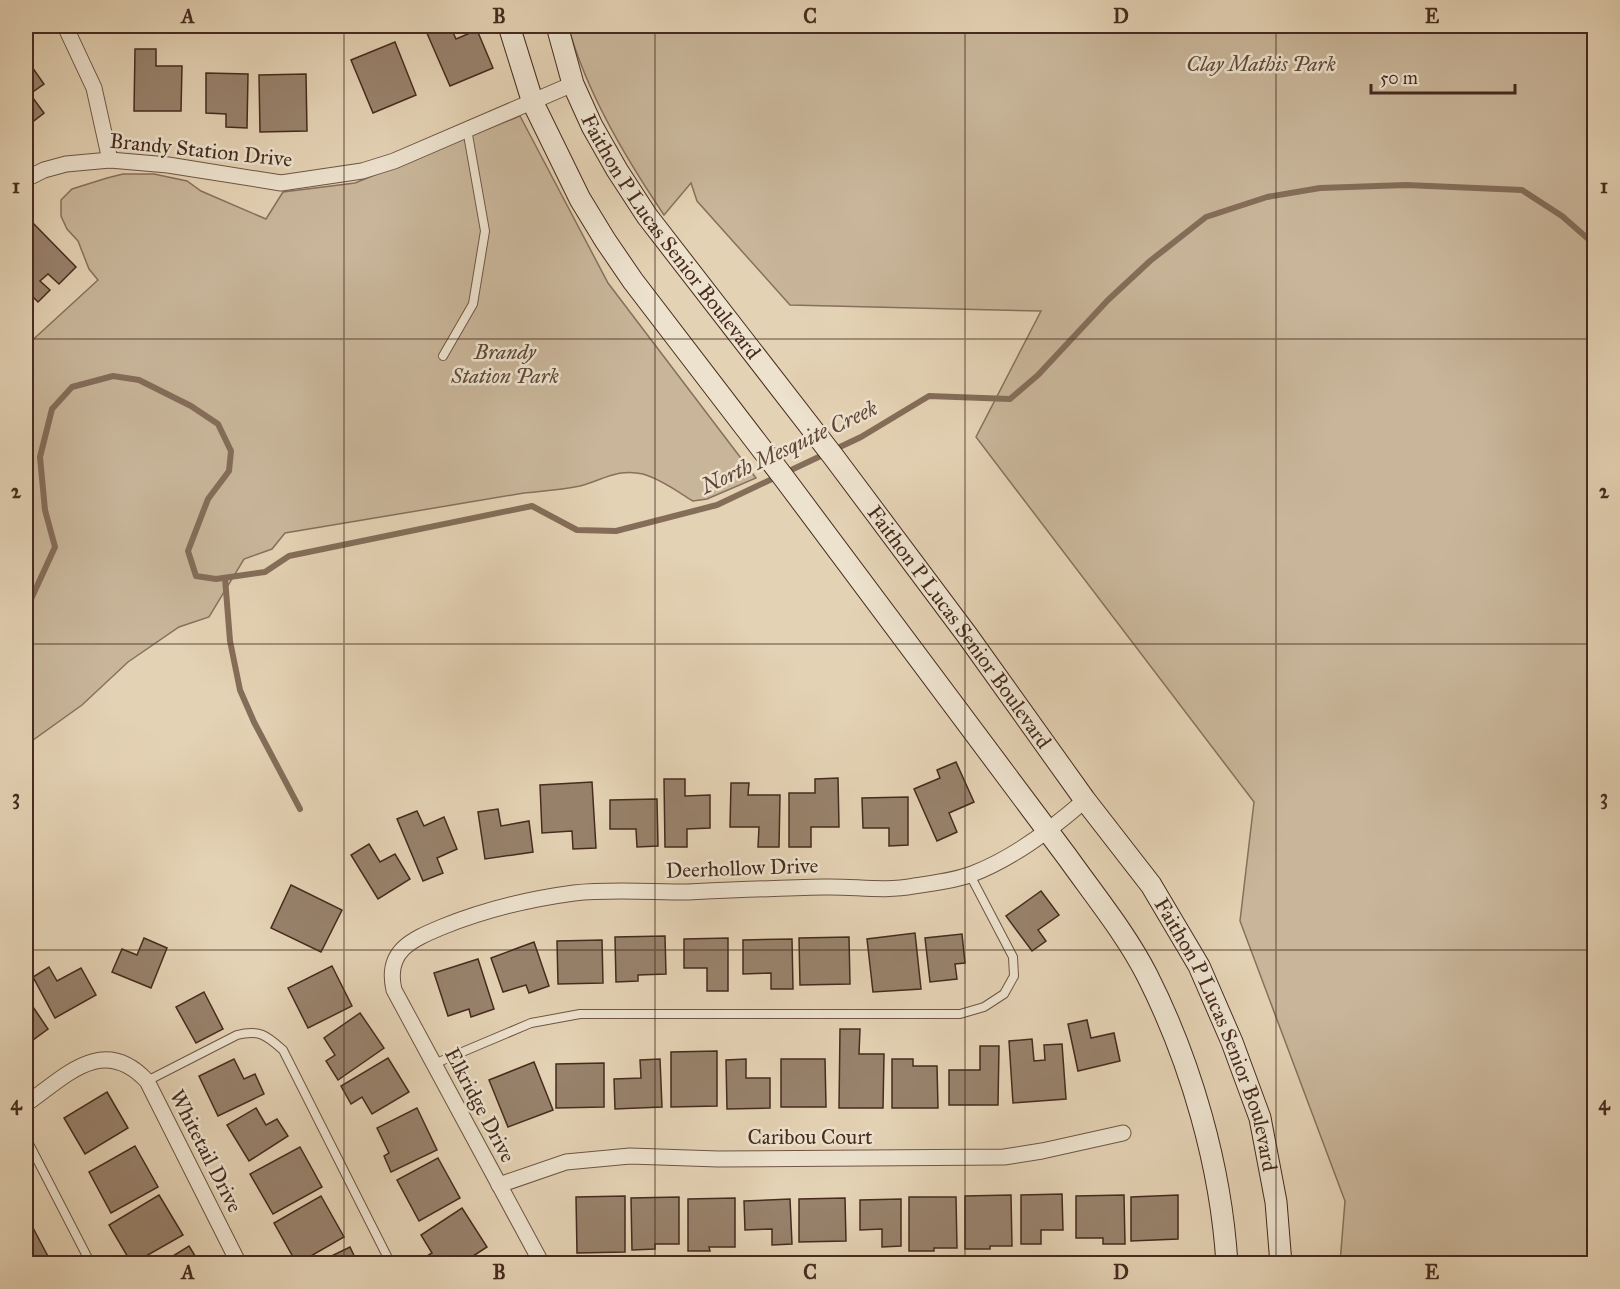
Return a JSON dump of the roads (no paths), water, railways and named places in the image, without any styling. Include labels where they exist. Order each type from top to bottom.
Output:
[{"type":"main road","name":"Faithon P Lucas Senior Boulevard","points":[[509,26],[533,103],[580,199],[605,240],[633,281],[844,559],[1111,918],[1146,974],[1178,1044],[1196,1102],[1224,1220],[1227,1263]]},
{"type":"main road","name":"Faithon P Lucas Senior Boulevard","points":[[558,26],[573,84],[597,135],[647,216],[967,634],[1085,800],[1151,885],[1199,966],[1232,1042],[1260,1118],[1276,1202],[1281,1263]]},
{"type":"street","points":[[65,26],[94,88],[110,160]]},
{"type":"street","name":"Brandy Station Drive","points":[[26,179],[44,170],[66,164],[110,160],[168,165],[281,183],[362,171],[533,103],[573,84]]},
{"type":"street","name":"Deerhollow Drive","points":[[393,963],[398,953],[410,942],[472,915],[521,902],[576,893],[826,887],[875,890],[911,887],[970,875],[1000,861],[1047,832],[1085,800]]},
{"type":"street","name":"Elkridge Drive","points":[[393,963],[394,990],[542,1263]]},
{"type":"street","name":"Whitetail Drive","points":[[26,1104],[91,1061],[105,1058],[127,1065],[138,1072],[147,1081],[239,1263]]},
{"type":"street","name":"Caribou Court","points":[[499,1185],[566,1162],[630,1156],[718,1159],[1004,1157],[1123,1133]]},
{"type":"lane","points":[[443,356],[473,304],[484,231],[467,129]]},
{"type":"lane","points":[[434,1064],[531,1023],[580,1014],[960,1014],[984,1007],[1004,994],[1014,976],[1013,957],[970,875]]},
{"type":"lane","points":[[147,1081],[237,1035],[250,1032],[266,1036],[283,1050],[391,1263]]},
{"type":"lane","points":[[26,1138],[91,1263]]},
{"type":"waterway","name":"North Mesquite Creek","points":[[26,610],[55,547],[45,510],[40,457],[52,409],[72,387],[113,376],[139,380],[191,406],[218,424],[231,451],[229,471],[208,499],[188,551],[196,576],[216,579],[265,572],[289,556],[532,506],[577,530],[616,531],[717,505],[861,437],[929,396],[1010,399],[1038,375],[1108,300],[1150,261],[1206,217],[1267,197],[1320,188],[1406,185],[1522,190],[1562,216],[1594,244]]},
{"type":"waterway","points":[[225,578],[230,641],[240,690],[254,722],[300,809]]},
{"type":"park label","name":"Clay Mathis Park","points":[[1261,64]]},
{"type":"park label","name":"Brandy Station Park","points":[[505,364]]}]
